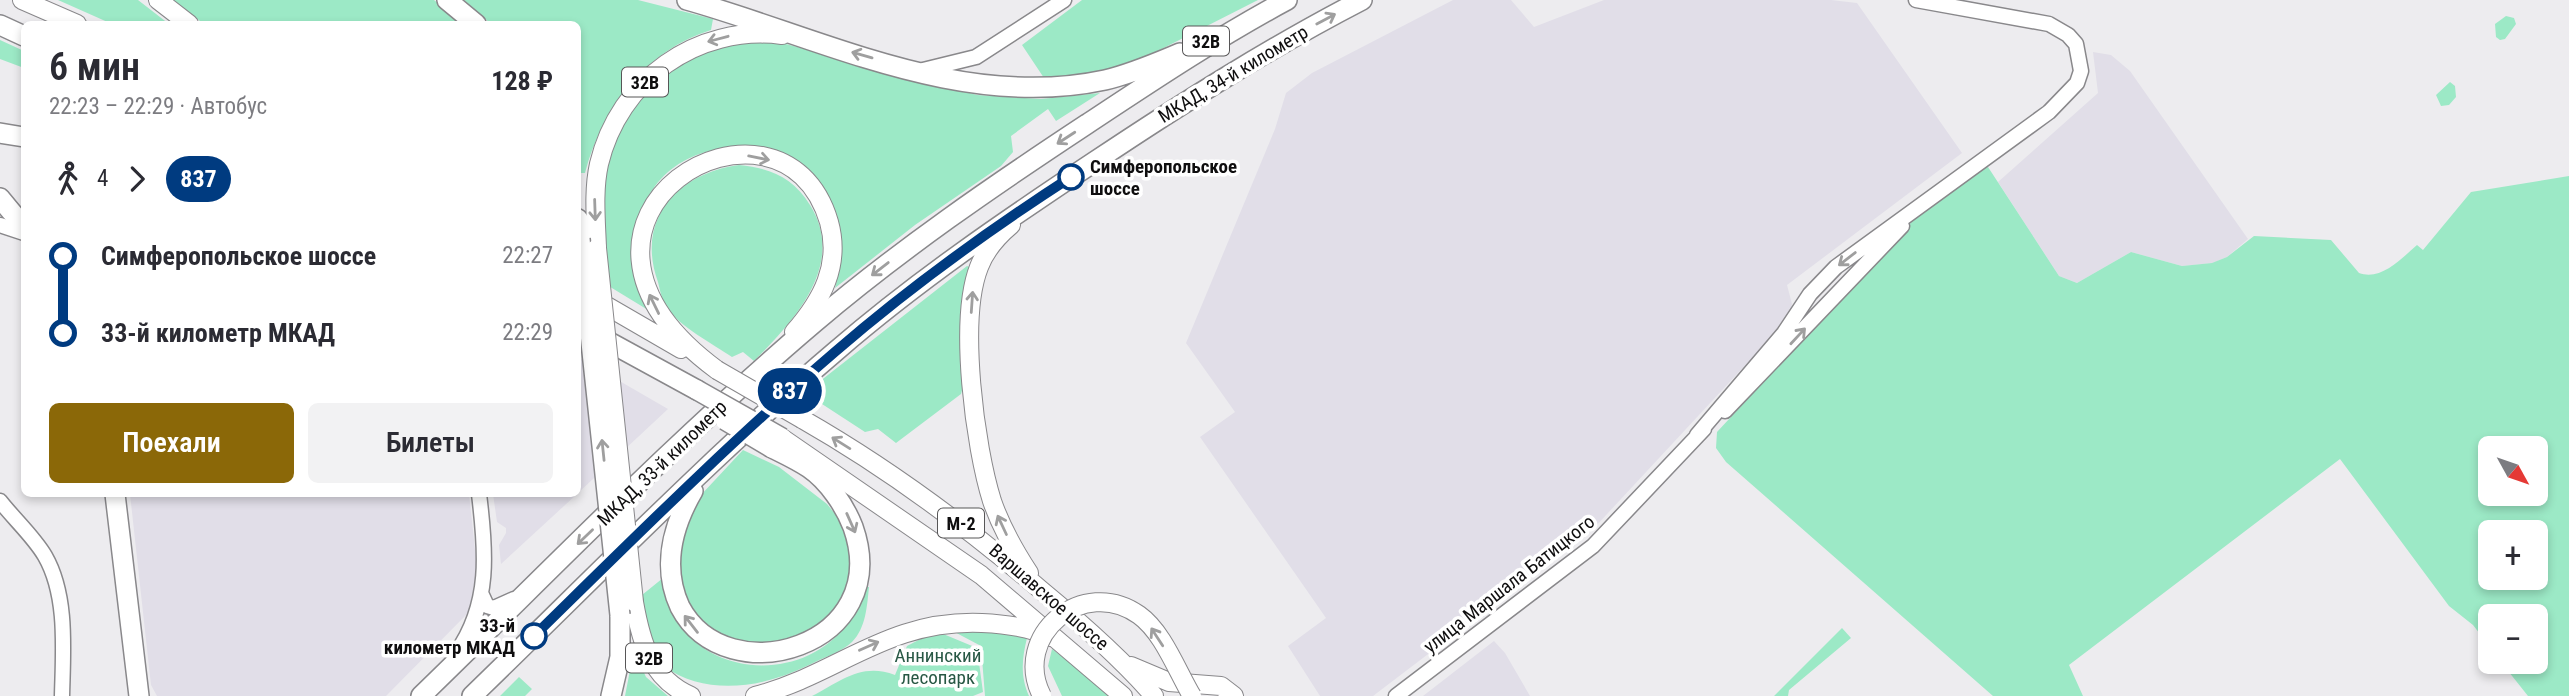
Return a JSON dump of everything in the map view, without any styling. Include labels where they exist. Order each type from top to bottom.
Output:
[{"type":"highway","points":[[447,0],[472,21]]},
{"type":"highway","points":[[687,0],[809,39]]},
{"type":"highway","name":"МКАД, 34-й километр","points":[[1122,100],[1287,0]]},
{"type":"highway","name":"МКАД, 34-й километр","points":[[1142,130],[1240,67],[1362,0]]},
{"type":"highway","name":"32B","points":[[809,39],[915,71],[998,87],[1045,88],[1116,77],[1191,48],[1269,9]]},
{"type":"highway","points":[[0,25],[21,35]]},
{"type":"highway","name":"МКАД, 33-й километр","points":[[425,692],[739,389],[900,253],[1122,100]]},
{"type":"highway","name":"МКАД, 33-й километр","points":[[472,696],[729,447],[891,306],[1054,188],[1142,130]]},
{"type":"highway","points":[[0,133],[21,136]]},
{"type":"highway","points":[[0,198],[21,223]]},
{"type":"highway","points":[[581,226],[588,244],[627,609],[611,696]]},
{"type":"highway","name":"Варшавское шоссе","points":[[581,327],[777,443]]},
{"type":"highway","points":[[581,338],[692,394]]},
{"type":"highway","points":[[729,447],[696,486],[682,509],[673,533],[671,578],[676,598],[692,627],[719,649],[737,656],[758,659],[801,650],[831,632],[851,605],[860,572],[857,540],[840,503],[810,469],[777,443]]},
{"type":"highway","points":[[115,497],[140,693]]},
{"type":"main road","points":[[22,0],[70,21]]},
{"type":"main road","points":[[158,0],[185,21]]},
{"type":"main road","name":"32B","points":[[588,244],[599,162],[613,126],[649,77],[679,53],[716,38],[751,33],[809,39]]},
{"type":"main road","points":[[718,370],[676,336],[652,303],[643,267],[644,232],[658,197],[685,170],[718,157],[753,156],[782,164],[808,186],[827,215],[834,248],[830,275],[819,301],[802,323],[739,389]]},
{"type":"main road","points":[[1036,585],[1001,523],[979,450],[972,371],[971,304],[976,276],[986,253],[1007,228],[1054,188]]},
{"type":"main road","name":"Варшавское шоссе","points":[[581,291],[802,419],[951,516],[1083,625],[1122,661],[1154,696]]},
{"type":"main road","name":"Варшавское шоссе","points":[[777,443],[883,505],[981,575],[1123,696]]},
{"type":"main road","points":[[810,469],[883,505]]},
{"type":"main road","points":[[1042,696],[1035,667],[1038,648],[1045,632],[1071,607],[1103,602],[1122,606],[1147,622],[1192,696]]},
{"type":"main road","name":"32B","points":[[627,609],[655,669],[666,681],[691,696]]},
{"type":"main road","points":[[774,696],[806,677],[887,638],[940,624],[996,623],[1046,635],[1068,647]]},
{"type":"main road","points":[[1122,661],[1169,682],[1221,686],[1234,696]]},
{"type":"main road","points":[[755,696],[806,677]]},
{"type":"street","points":[[915,71],[976,58],[1064,0]]},
{"type":"street","name":"улица Маршала Батицкого","points":[[1396,696],[1593,546],[1697,435],[1748,390],[1922,205],[2049,112],[2068,94],[2081,71],[2076,44],[2049,24],[1916,0]]},
{"type":"street","points":[[976,58],[972,64],[973,73],[998,87]]},
{"type":"street","points":[[0,225],[21,232]]},
{"type":"street","points":[[425,692],[466,639],[476,618],[485,562],[479,497]]},
{"type":"street","points":[[0,501],[45,556],[58,587],[63,648],[62,696]]},
{"type":"street","points":[[481,593],[487,606],[503,606],[546,575]]},
{"type":"shaded area","points":[[1453,0],[1511,0],[1534,27],[1604,0],[1831,0],[1857,3],[1962,153],[1787,285],[1792,304],[1790,317],[1595,527],[1373,696],[1320,696],[1288,646],[1326,618],[1200,437],[1235,412],[1186,343],[1275,129],[1286,93],[1312,73]]},
{"type":"shaded area","points":[[2093,52],[2111,55],[2130,71],[2248,239],[2227,257],[2213,263],[2182,266],[2131,252],[2077,283],[2059,276],[1998,182],[2098,93]]},
{"type":"shaded area","points":[[581,359],[668,409],[581,490]]},
{"type":"shaded area","points":[[130,497],[469,497],[477,568],[469,612],[386,696],[157,696],[151,685]]},
{"type":"shaded area","points":[[493,497],[574,497],[501,564],[499,545],[506,528],[497,522]]},
{"type":"shaded area","points":[[1494,641],[1505,653],[1530,696],[1423,696]]},
{"type":"green space","points":[[58,0],[138,0],[165,21],[105,21]]},
{"type":"green space","points":[[172,0],[434,0],[460,21],[200,21]]},
{"type":"green space","points":[[464,0],[638,0],[713,19],[711,30],[666,52],[630,85],[603,126],[585,173],[581,173],[581,21],[488,21]]},
{"type":"green space","points":[[1082,0],[1258,0],[1134,63],[1102,73],[1046,81],[1022,45]]},
{"type":"green space","points":[[2506,16],[2514,18],[2516,24],[2505,39],[2500,40],[2496,37],[2495,24]]},
{"type":"green space","points":[[0,40],[21,50],[21,67],[0,59]]},
{"type":"green space","points":[[763,40],[977,95],[1041,99],[1100,93],[1056,121],[1048,109],[1011,136],[1013,152],[1001,166],[915,225],[835,288],[838,226],[816,182],[778,155],[732,148],[687,159],[653,190],[637,240],[648,310],[607,285],[604,193],[609,157],[617,134],[643,95],[678,65],[721,46]]},
{"type":"green space","points":[[2450,82],[2455,86],[2456,97],[2449,105],[2441,106],[2436,95]]},
{"type":"green space","points":[[739,165],[771,172],[796,187],[810,205],[820,227],[822,249],[819,270],[799,310],[754,361],[743,352],[732,357],[672,315],[662,299],[652,259],[652,238],[657,219],[667,203],[680,189],[697,178]]},
{"type":"green space","points":[[1977,167],[1988,167],[2059,276],[2077,283],[2131,252],[2182,266],[2212,263],[2227,257],[2254,236],[2331,240],[2359,273],[2375,274],[2390,267],[2417,245],[2423,250],[2471,192],[2569,176],[2569,696],[2528,696],[2511,674],[2548,674],[2548,604],[2478,604],[2478,631],[2449,606],[2340,459],[2069,665],[2083,696],[1993,696],[1726,462],[1716,448],[1717,432],[1919,214]]},
{"type":"green space","points":[[967,266],[972,268],[966,376],[961,394],[896,443],[878,429],[865,432],[822,404],[810,389]]},
{"type":"green space","points":[[743,450],[779,467],[827,504],[844,525],[851,541],[852,583],[818,633],[740,649],[693,616],[678,578],[680,534],[700,496]]},
{"type":"green space","points":[[663,578],[676,619],[695,642],[716,655],[738,663],[762,665],[786,663],[829,643],[846,625],[865,587],[869,587],[860,630],[843,649],[772,680],[734,686],[697,682],[680,676],[663,666],[658,659],[648,632],[642,595]]},
{"type":"green space","points":[[947,628],[996,630],[1027,638],[1023,667],[1029,696],[985,696],[981,646]]},
{"type":"green space","points":[[1842,628],[1851,638],[1789,690],[1788,696],[1774,696]]},
{"type":"green space","name":"Аннинский лесопарк","points":[[936,631],[977,648],[983,692],[973,696],[812,696],[842,679],[862,672],[895,675],[907,646]]},
{"type":"green space","points":[[1052,649],[1113,696],[1062,696],[1048,666]]},
{"type":"green space","points":[[639,662],[646,677],[668,696],[625,696],[631,665]]},
{"type":"green space","points":[[519,677],[532,689],[525,696],[500,696]]},
{"type":"bus line","name":"837","points":[[534,636],[797,384],[922,281],[1071,177]]},
{"type":"place","name":"Симферопольское шоссе","points":[[1071,177]]},
{"type":"place","name":"33-й километр МКАД","points":[[534,636]]}]
